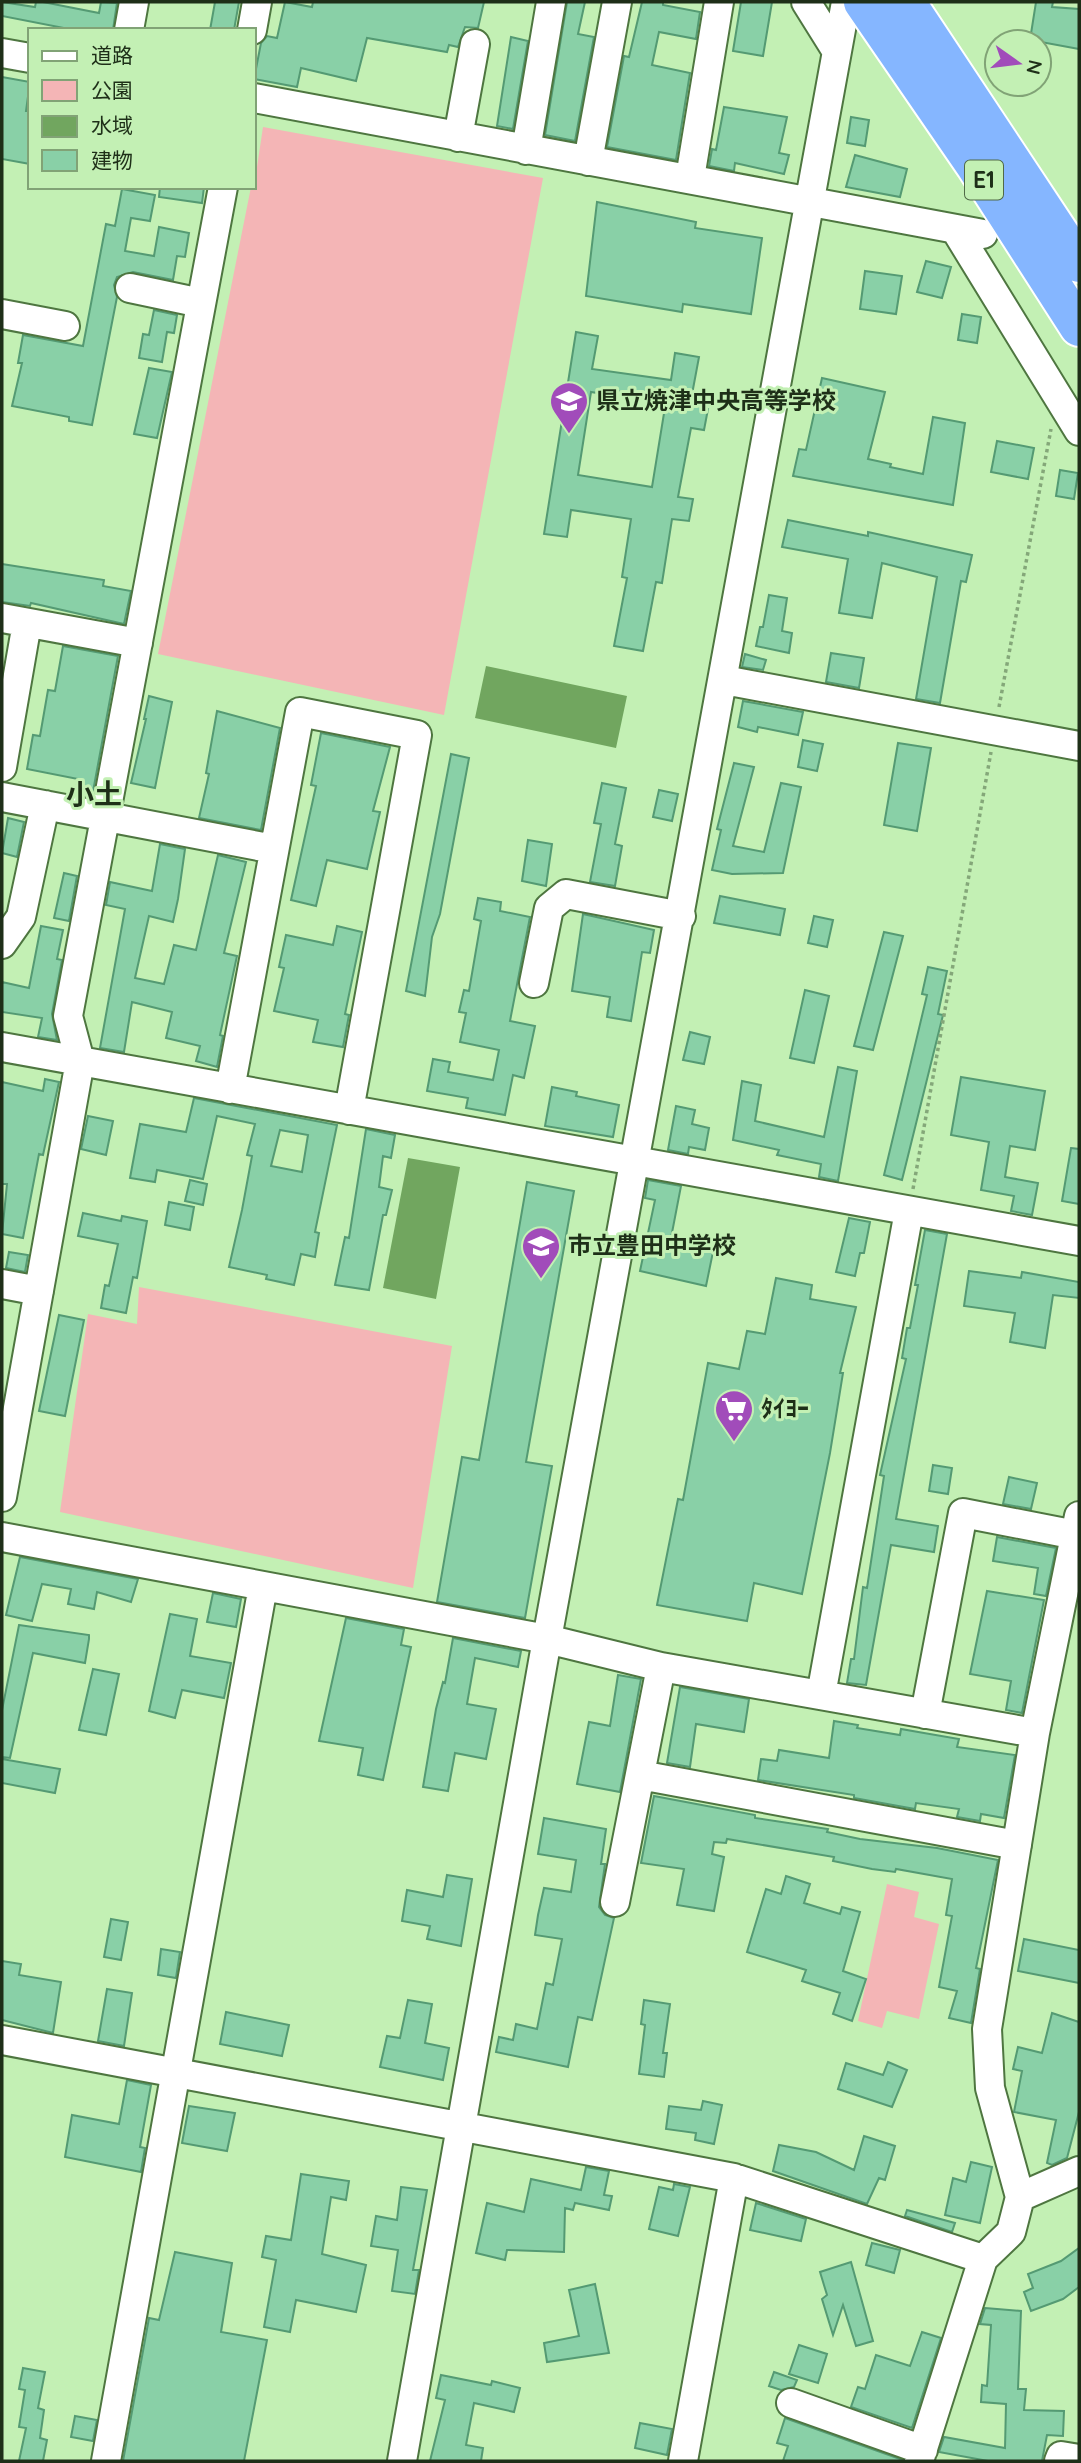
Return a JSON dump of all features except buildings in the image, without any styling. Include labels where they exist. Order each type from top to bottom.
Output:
[{"type":"highway","name":"E1","points":[[863,2],[903,18],[1079,262]]},
{"type":"highway","name":"E1","points":[[903,18],[1079,327]]},
{"type":"street","points":[[129,28],[134,2]]},
{"type":"street","points":[[252,28],[257,2]]},
{"type":"street","points":[[526,150],[551,2]]},
{"type":"street","points":[[588,161],[617,2]]},
{"type":"street","points":[[690,178],[719,2]]},
{"type":"street","points":[[806,2],[836,50]]},
{"type":"street","points":[[402,2461],[547,1639],[812,201],[846,2]]},
{"type":"street","points":[[458,137],[475,44]]},
{"type":"street","points":[[2,53],[28,58]]},
{"type":"street","points":[[256,98],[983,234]]},
{"type":"street","points":[[3,1487],[10,1402],[39,1291],[80,1061],[68,1016],[223,189]]},
{"type":"street","points":[[955,229],[1079,431]]},
{"type":"street","points":[[130,288],[201,303]]},
{"type":"street","points":[[2,314],[65,326]]},
{"type":"street","points":[[2,767],[15,620],[138,643]]},
{"type":"street","points":[[724,680],[1079,746]]},
{"type":"street","points":[[230,1088],[300,712],[417,734],[349,1110]]},
{"type":"street","points":[[2,797],[274,849]]},
{"type":"street","points":[[2,944],[22,917],[45,805]]},
{"type":"street","points":[[534,983],[549,908],[566,894],[681,916]]},
{"type":"street","points":[[2,1047],[1079,1241]]},
{"type":"street","points":[[821,1695],[909,1211]]},
{"type":"street","points":[[2,1284],[39,1291]]},
{"type":"street","points":[[791,2403],[927,2457],[984,2259],[1011,2232],[1020,2197],[990,2088],[987,2029],[1035,1733],[1077,1526],[963,1513],[925,1714]]},
{"type":"street","points":[[2,1537],[547,1639],[661,1667],[1035,1733]]},
{"type":"street","points":[[106,2461],[263,1586]]},
{"type":"street","points":[[615,1902],[661,1667]]},
{"type":"street","points":[[640,1775],[1017,1845]]},
{"type":"street","points":[[2,2040],[460,2129],[734,2178],[984,2259]]},
{"type":"street","points":[[1020,2197],[1079,2171]]},
{"type":"street","points":[[683,2461],[734,2178]]},
{"type":"street","points":[[1059,2461],[1061,2456],[1079,2459]]},
{"type":"path","points":[[909,1211],[1058,396]]},
{"type":"green space","points":[[263,127],[543,178],[444,715],[158,654],[251,189],[256,189]]},
{"type":"green space","points":[[139,1287],[452,1346],[413,1588],[60,1512],[88,1314],[137,1324]]},
{"type":"green space","points":[[887,1884],[919,1892],[914,1917],[939,1924],[919,2019],[887,2011],[882,2028],[858,2021]]},
{"type":"water","points":[[486,666],[627,696],[616,748],[475,718]]},
{"type":"water","points":[[408,1158],[460,1167],[436,1299],[383,1288]]},
{"type":"place","name":"県立焼津中央高等学校","points":[[569,435]]},
{"type":"place","name":"市立豊田中学校","points":[[541,1280]]},
{"type":"place","name":"ﾀｲﾖｰ","points":[[734,1443]]},
{"type":"district","name":"小土","points":[[94,794]]}]
